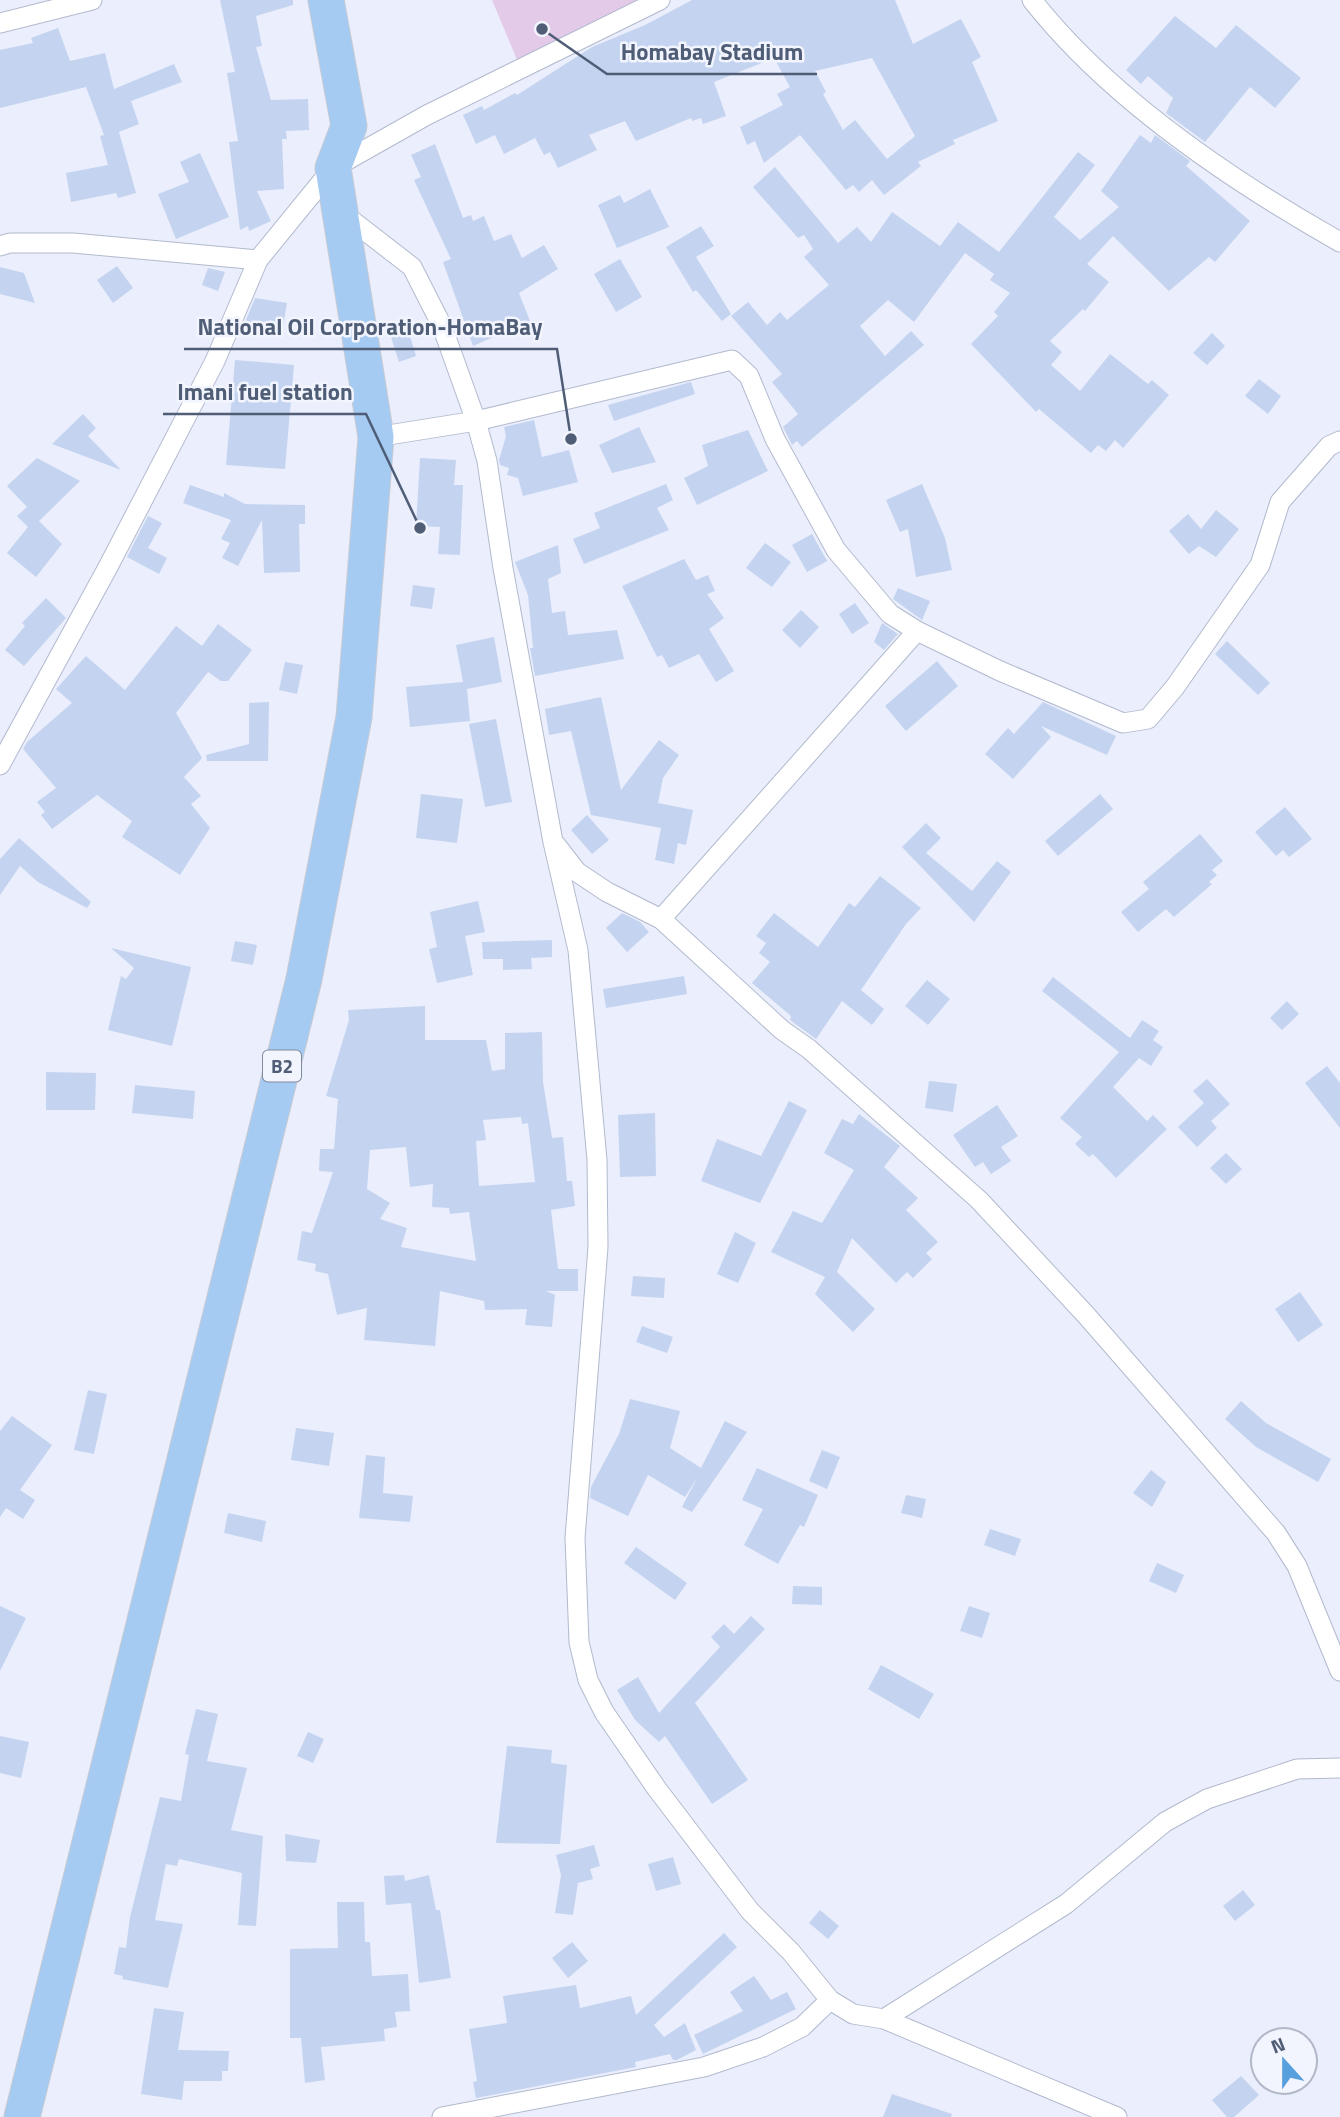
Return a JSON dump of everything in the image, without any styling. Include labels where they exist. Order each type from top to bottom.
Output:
[{"type":"highway","points":[[326,0],[349,126],[333,168]]},
{"type":"highway","name":"B2","points":[[22,2117],[304,979],[354,717],[376,437],[333,168]]},
{"type":"street","points":[[0,23],[92,0]]},
{"type":"street","points":[[0,765],[108,567],[215,360],[258,260],[333,168],[427,115],[660,0]]},
{"type":"street","points":[[1032,0],[1060,35],[1093,66],[1198,152],[1295,217],[1340,242]]},
{"type":"street","points":[[341,211],[412,267],[443,326],[476,422],[487,461],[503,568],[554,842],[578,950],[597,1160],[598,1247],[575,1538],[579,1642],[588,1680],[604,1712],[657,1789],[750,1911],[792,1952],[830,2000],[853,2014],[884,2019],[1117,2117]]},
{"type":"street","points":[[0,246],[73,243],[258,260]]},
{"type":"street","points":[[376,437],[476,422],[732,360],[749,376],[775,439],[836,550],[890,614],[917,631],[1000,671],[1123,723],[1148,719],[1175,687],[1260,565],[1280,502],[1329,446],[1340,441]]},
{"type":"street","points":[[661,919],[917,631]]},
{"type":"street","points":[[554,842],[577,872],[607,892],[661,919],[782,1030],[809,1049],[979,1200],[1086,1315],[1276,1533],[1297,1566],[1340,1671]]},
{"type":"street","points":[[884,2019],[1066,1904],[1164,1822],[1207,1799],[1297,1769],[1340,1768]]},
{"type":"street","points":[[442,2117],[705,2067],[763,2047],[802,2027],[830,2000]]},
{"type":"shaded area","points":[[492,0],[638,0],[518,62]]},
{"type":"building","points":[[220,0],[293,0],[293,5],[256,16],[262,46],[256,47],[271,100],[308,99],[309,130],[286,131],[287,139],[282,139],[284,189],[257,191],[271,221],[249,231],[248,226],[240,230],[229,142],[238,141],[227,73],[235,72]]},
{"type":"building","points":[[692,0],[895,0],[913,44],[961,19],[981,57],[972,62],[998,121],[953,140],[955,144],[918,162],[921,166],[884,195],[872,180],[859,192],[853,185],[846,190],[800,135],[764,163],[755,141],[747,145],[740,127],[783,105],[777,94],[790,87],[774,58],[714,82],[726,116],[703,124],[701,118],[692,121],[691,118],[636,141],[625,121],[589,135],[597,150],[558,168],[550,152],[544,155],[535,138],[504,154],[495,135],[476,144],[463,115],[482,106],[484,110],[515,93],[517,95],[592,47],[645,25]],"holes":[[[872,58],[915,136],[887,159],[855,120],[843,130],[823,94],[826,92],[815,71]]]},
{"type":"building","points":[[1175,16],[1216,48],[1236,25],[1301,78],[1275,108],[1250,87],[1205,142],[1166,113],[1173,98],[1148,76],[1141,84],[1126,70]]},
{"type":"building","points":[[58,28],[70,61],[105,53],[114,89],[174,64],[182,82],[131,101],[139,124],[119,132],[136,193],[118,198],[116,193],[71,202],[66,173],[108,165],[100,136],[104,135],[86,87],[0,108],[0,50],[33,43],[31,38]]},
{"type":"building","points":[[1140,135],[1151,143],[1155,135],[1190,161],[1186,166],[1250,221],[1215,262],[1209,257],[1169,291],[1113,236],[1087,264],[1109,282],[1085,311],[1083,309],[1050,341],[1062,352],[1051,365],[1080,391],[1110,354],[1148,384],[1152,380],[1169,395],[1123,448],[1115,440],[1106,451],[1098,445],[1091,453],[1039,409],[1036,412],[971,344],[998,316],[994,312],[1010,293],[990,280],[994,274],[965,253],[914,322],[888,300],[860,326],[885,356],[911,331],[924,345],[802,447],[797,441],[792,445],[783,427],[798,414],[772,382],[782,374],[731,316],[748,302],[767,325],[780,312],[787,320],[829,285],[804,257],[813,249],[804,235],[798,238],[753,187],[775,167],[838,243],[857,227],[871,242],[892,212],[940,246],[958,222],[999,252],[1078,152],[1095,165],[1054,217],[1080,240],[1119,207],[1101,191]]},
{"type":"building","points":[[435,144],[463,218],[471,215],[473,221],[484,216],[494,241],[511,234],[522,258],[544,245],[558,269],[519,293],[530,321],[473,346],[443,262],[451,259],[414,180],[421,177],[411,155]]},
{"type":"building","points":[[200,153],[229,217],[176,239],[158,194],[189,182],[180,162]]},
{"type":"building","points":[[650,189],[669,227],[617,248],[598,205],[620,195],[624,203]]},
{"type":"building","points":[[701,226],[714,246],[696,257],[731,314],[722,321],[696,290],[693,292],[666,247]]},
{"type":"building","points":[[620,259],[642,297],[616,312],[594,274]]},
{"type":"building","points":[[117,266],[133,288],[113,303],[97,280]]},
{"type":"building","points":[[0,267],[24,273],[35,303],[0,294]]},
{"type":"building","points":[[208,268],[225,272],[218,291],[202,285]]},
{"type":"building","points":[[255,298],[287,303],[282,333],[243,327]]},
{"type":"building","points":[[408,329],[416,356],[399,362],[390,334]]},
{"type":"building","points":[[1212,333],[1225,346],[1207,365],[1193,353]]},
{"type":"building","points":[[235,360],[294,365],[285,469],[226,465]]},
{"type":"building","points":[[1259,379],[1281,396],[1268,414],[1245,396]]},
{"type":"building","points":[[691,382],[695,394],[614,421],[608,405]]},
{"type":"building","points":[[83,414],[96,428],[88,436],[121,470],[52,444]]},
{"type":"building","points":[[534,420],[542,457],[569,450],[578,482],[523,496],[518,478],[507,475],[509,468],[500,465],[499,460],[506,436],[504,427]]},
{"type":"building","points":[[639,427],[656,462],[612,473],[599,445]]},
{"type":"building","points":[[748,430],[768,471],[697,505],[684,478],[708,466],[702,445]]},
{"type":"building","points":[[37,458],[80,481],[39,521],[62,544],[36,577],[7,553],[28,527],[17,516],[27,507],[7,486]]},
{"type":"building","points":[[420,458],[456,460],[454,485],[463,485],[460,555],[438,554],[440,527],[416,526]]},
{"type":"building","points":[[666,484],[673,500],[657,508],[669,530],[584,564],[573,539],[600,528],[594,513]]},
{"type":"building","points":[[922,484],[945,538],[952,570],[916,577],[908,529],[900,532],[886,500]]},
{"type":"building","points":[[190,485],[224,497],[224,493],[245,504],[305,505],[305,524],[299,524],[300,572],[264,573],[262,520],[238,566],[222,558],[230,543],[221,539],[231,520],[183,503]]},
{"type":"building","points":[[1216,510],[1239,529],[1216,557],[1199,546],[1189,554],[1169,531],[1188,514],[1201,529]]},
{"type":"building","points":[[148,516],[162,523],[148,548],[167,558],[159,574],[127,557]]},
{"type":"building","points":[[812,534],[827,561],[807,572],[792,545]]},
{"type":"building","points":[[765,543],[791,562],[772,587],[746,568]]},
{"type":"building","points":[[558,545],[561,573],[548,579],[552,613],[565,611],[568,635],[617,630],[624,659],[535,676],[530,648],[533,648],[528,595],[515,562]]},
{"type":"building","points":[[684,559],[696,580],[708,575],[715,591],[707,594],[724,618],[709,629],[734,671],[716,682],[699,654],[669,668],[662,655],[657,657],[622,586]]},
{"type":"building","points":[[413,585],[435,588],[432,609],[410,606]]},
{"type":"building","points":[[898,588],[930,601],[922,620],[893,599]]},
{"type":"building","points":[[46,598],[66,618],[24,666],[5,650],[25,626],[22,623]]},
{"type":"building","points":[[855,603],[869,623],[852,634],[839,614]]},
{"type":"building","points":[[801,610],[819,627],[800,648],[782,630]]},
{"type":"building","points":[[882,623],[898,634],[884,650],[874,642]]},
{"type":"building","points":[[218,624],[252,650],[228,681],[221,681],[208,672],[176,713],[202,758],[184,777],[201,796],[191,804],[210,828],[180,875],[122,837],[132,821],[97,795],[52,829],[41,815],[45,812],[37,802],[56,788],[23,749],[27,742],[72,703],[56,689],[86,656],[125,690],[176,626],[202,646]]},
{"type":"building","points":[[494,637],[502,682],[467,689],[470,721],[410,727],[406,687],[463,682],[456,645]]},
{"type":"building","points":[[1227,641],[1270,683],[1258,695],[1215,654]]},
{"type":"building","points":[[937,661],[958,686],[906,731],[885,706]]},
{"type":"building","points":[[285,662],[303,665],[297,694],[279,690]]},
{"type":"building","points":[[601,697],[621,790],[659,740],[679,755],[663,778],[658,803],[693,810],[686,845],[678,843],[674,864],[655,860],[661,828],[591,815],[571,731],[549,735],[545,709]]},
{"type":"building","points":[[269,702],[268,761],[207,761],[206,755],[249,744],[249,703]]},
{"type":"building","points":[[1043,702],[1116,736],[1107,755],[1041,726],[1051,737],[1013,779],[985,754],[1008,728],[1014,734]]},
{"type":"building","points":[[496,719],[512,802],[485,807],[469,724]]},
{"type":"building","points":[[421,794],[463,799],[457,843],[416,838]]},
{"type":"building","points":[[1100,794],[1113,809],[1058,856],[1045,841]]},
{"type":"building","points":[[1285,807],[1312,839],[1289,857],[1283,850],[1276,856],[1255,832]]},
{"type":"building","points":[[587,815],[609,840],[592,854],[571,830]]},
{"type":"building","points":[[926,823],[941,838],[926,853],[972,891],[997,861],[1011,872],[974,922],[902,847]]},
{"type":"building","points":[[1200,834],[1223,861],[1212,870],[1217,875],[1209,882],[1212,884],[1174,917],[1166,909],[1138,932],[1121,912],[1149,889],[1143,882]]},
{"type":"building","points":[[19,838],[91,902],[87,908],[38,882],[20,866],[0,895],[0,859]]},
{"type":"building","points":[[880,876],[921,908],[906,924],[861,990],[884,1009],[872,1025],[842,1001],[816,1039],[790,1020],[791,1016],[752,983],[770,962],[759,953],[766,943],[756,936],[774,913],[818,947],[849,903],[855,907]]},
{"type":"building","points":[[478,901],[485,932],[465,936],[473,975],[437,983],[429,949],[437,947],[430,912]]},
{"type":"building","points":[[622,913],[640,922],[649,932],[627,952],[606,928]]},
{"type":"building","points":[[552,940],[552,957],[531,958],[532,969],[503,970],[503,959],[483,959],[482,942]]},
{"type":"building","points":[[235,941],[257,945],[253,965],[231,961]]},
{"type":"building","points":[[111,948],[191,967],[172,1046],[108,1030],[121,976],[126,979],[134,968]]},
{"type":"building","points":[[684,976],[687,994],[606,1008],[603,989]]},
{"type":"building","points":[[1053,977],[1130,1038],[1142,1020],[1159,1031],[1153,1040],[1163,1047],[1151,1066],[1139,1058],[1113,1087],[1147,1121],[1153,1115],[1167,1129],[1116,1178],[1093,1154],[1089,1157],[1075,1144],[1082,1137],[1060,1118],[1119,1052],[1042,991]]},
{"type":"building","points":[[927,980],[950,999],[928,1025],[905,1006]]},
{"type":"building","points":[[1287,1001],[1299,1014],[1282,1030],[1270,1018]]},
{"type":"building","points":[[425,1006],[425,1040],[486,1040],[492,1071],[505,1069],[505,1033],[542,1032],[543,1082],[552,1138],[563,1137],[567,1181],[572,1181],[575,1206],[551,1210],[558,1269],[578,1269],[578,1291],[546,1291],[555,1295],[552,1327],[525,1325],[527,1309],[485,1310],[484,1301],[440,1291],[435,1346],[364,1340],[367,1308],[337,1315],[328,1274],[315,1271],[316,1264],[297,1260],[302,1231],[312,1233],[333,1172],[319,1171],[320,1149],[334,1149],[338,1099],[326,1096],[349,1020],[348,1010]],"holes":[[[521,1117],[522,1124],[528,1123],[535,1182],[479,1186],[476,1141],[486,1140],[483,1120]],[[406,1147],[410,1187],[433,1184],[432,1207],[449,1208],[450,1214],[469,1212],[476,1261],[401,1247],[407,1228],[380,1219],[390,1203],[367,1189],[370,1150]]]},
{"type":"building","points":[[1327,1066],[1340,1083],[1340,1128],[1305,1083]]},
{"type":"building","points":[[46,1072],[96,1073],[95,1110],[46,1110]]},
{"type":"building","points":[[1207,1079],[1230,1104],[1211,1121],[1217,1128],[1197,1147],[1178,1127],[1204,1103],[1193,1091]]},
{"type":"building","points":[[929,1081],[957,1084],[953,1112],[925,1108]]},
{"type":"building","points":[[135,1085],[195,1091],[193,1119],[132,1113]]},
{"type":"building","points":[[789,1101],[807,1110],[760,1203],[701,1181],[717,1139],[761,1156]]},
{"type":"building","points":[[997,1105],[1018,1136],[1001,1147],[1011,1161],[991,1174],[983,1162],[975,1167],[953,1135]]},
{"type":"building","points":[[655,1113],[656,1176],[620,1177],[618,1115]]},
{"type":"building","points":[[859,1114],[900,1146],[884,1167],[918,1198],[906,1210],[938,1242],[926,1253],[932,1259],[913,1278],[907,1272],[896,1283],[852,1238],[837,1272],[875,1309],[853,1332],[815,1294],[825,1277],[771,1252],[793,1211],[822,1223],[854,1170],[824,1153],[842,1119],[853,1124]]},
{"type":"building","points":[[1226,1153],[1242,1169],[1226,1184],[1210,1168]]},
{"type":"building","points":[[735,1232],[756,1243],[738,1283],[717,1274]]},
{"type":"building","points":[[633,1276],[665,1278],[664,1298],[631,1296]]},
{"type":"building","points":[[1300,1292],[1323,1325],[1298,1342],[1275,1309]]},
{"type":"building","points":[[642,1326],[673,1337],[667,1353],[636,1342]]},
{"type":"building","points":[[88,1390],[107,1394],[94,1454],[74,1450]]},
{"type":"building","points":[[630,1399],[680,1411],[670,1448],[701,1468],[725,1421],[747,1432],[692,1512],[682,1507],[697,1478],[685,1497],[648,1475],[628,1516],[590,1498],[591,1487],[619,1434]]},
{"type":"building","points":[[1241,1401],[1266,1423],[1331,1459],[1318,1482],[1256,1447],[1225,1419]]},
{"type":"building","points":[[12,1416],[52,1445],[20,1490],[35,1500],[23,1519],[6,1508],[0,1517],[0,1431]]},
{"type":"building","points":[[296,1428],[334,1433],[329,1466],[291,1460]]},
{"type":"building","points":[[822,1450],[840,1457],[827,1489],[809,1481]]},
{"type":"building","points":[[366,1455],[385,1457],[383,1493],[413,1496],[410,1522],[359,1518]]},
{"type":"building","points":[[757,1468],[818,1495],[804,1527],[800,1525],[778,1564],[744,1545],[763,1509],[742,1500]]},
{"type":"building","points":[[1151,1470],[1166,1482],[1152,1507],[1133,1493]]},
{"type":"building","points":[[906,1495],[926,1499],[922,1518],[901,1513]]},
{"type":"building","points":[[228,1513],[266,1521],[262,1542],[224,1533]]},
{"type":"building","points":[[990,1529],[1021,1539],[1015,1556],[984,1545]]},
{"type":"building","points":[[636,1547],[687,1583],[675,1600],[624,1563]]},
{"type":"building","points":[[1157,1563],[1184,1575],[1176,1593],[1149,1581]]},
{"type":"building","points":[[793,1586],[822,1587],[822,1605],[792,1604]]},
{"type":"building","points":[[0,1606],[26,1618],[0,1671]]},
{"type":"building","points":[[969,1606],[990,1613],[982,1638],[960,1631]]},
{"type":"building","points":[[751,1616],[765,1629],[695,1703],[748,1780],[712,1804],[665,1736],[659,1742],[635,1720],[617,1690],[638,1677],[659,1713],[720,1647],[711,1637],[724,1624],[734,1634]]},
{"type":"building","points":[[881,1665],[934,1694],[919,1719],[868,1689]]},
{"type":"building","points":[[196,1709],[218,1714],[207,1761],[247,1768],[231,1830],[263,1836],[256,1926],[238,1925],[242,1873],[179,1859],[177,1866],[166,1864],[155,1920],[183,1924],[168,1988],[122,1979],[123,1976],[114,1974],[119,1947],[126,1948],[130,1917],[160,1797],[181,1801],[189,1755],[185,1754]]},
{"type":"building","points":[[308,1732],[324,1739],[313,1763],[297,1756]]},
{"type":"building","points":[[0,1736],[29,1742],[21,1778],[0,1773]]},
{"type":"building","points":[[507,1746],[552,1750],[551,1763],[567,1765],[560,1844],[496,1843]]},
{"type":"building","points":[[285,1834],[320,1840],[316,1863],[286,1861]]},
{"type":"building","points":[[594,1845],[600,1866],[590,1869],[593,1879],[578,1883],[573,1915],[555,1913],[561,1875],[556,1855]]},
{"type":"building","points":[[673,1857],[681,1884],[656,1891],[648,1864]]},
{"type":"building","points":[[404,1875],[405,1881],[429,1875],[436,1910],[440,1910],[451,1978],[419,1983],[411,1903],[386,1905],[384,1876]]},
{"type":"building","points":[[1243,1890],[1255,1905],[1235,1921],[1223,1906]]},
{"type":"building","points":[[337,1902],[364,1902],[365,1942],[370,1942],[372,1976],[408,1974],[410,2011],[395,2012],[397,2027],[384,2029],[385,2041],[321,2047],[325,2080],[305,2083],[301,2038],[290,2038],[290,1949],[338,1948]]},
{"type":"building","points":[[820,1910],[839,1926],[828,1939],[809,1923]]},
{"type":"building","points":[[724,1933],[737,1947],[654,2025],[664,2037],[685,2023],[696,2050],[677,2060],[673,2060],[670,2054],[635,2062],[636,2067],[476,2098],[473,2082],[477,2081],[469,2029],[507,2023],[503,1996],[576,1985],[580,2008],[631,1996],[636,2015]]},
{"type":"building","points":[[572,1942],[588,1961],[568,1978],[552,1958]]},
{"type":"building","points":[[754,1976],[771,2000],[787,1992],[796,2009],[703,2054],[694,2035],[743,2011],[730,1992]]},
{"type":"building","points":[[154,2008],[184,2012],[178,2050],[229,2051],[228,2071],[222,2071],[222,2081],[184,2081],[182,2100],[141,2094]]},
{"type":"building","points":[[1241,2076],[1249,2084],[1249,2096],[1258,2096],[1234,2117],[1227,2117],[1212,2100]]},
{"type":"building","points":[[892,2094],[952,2114],[951,2117],[883,2117]]},
{"type":"place","name":"Homabay Stadium","points":[[542,29]]},
{"type":"place","name":"National Oil Corporation-HomaBay","points":[[571,439]]},
{"type":"place","name":"Imani fuel station","points":[[420,528]]}]
